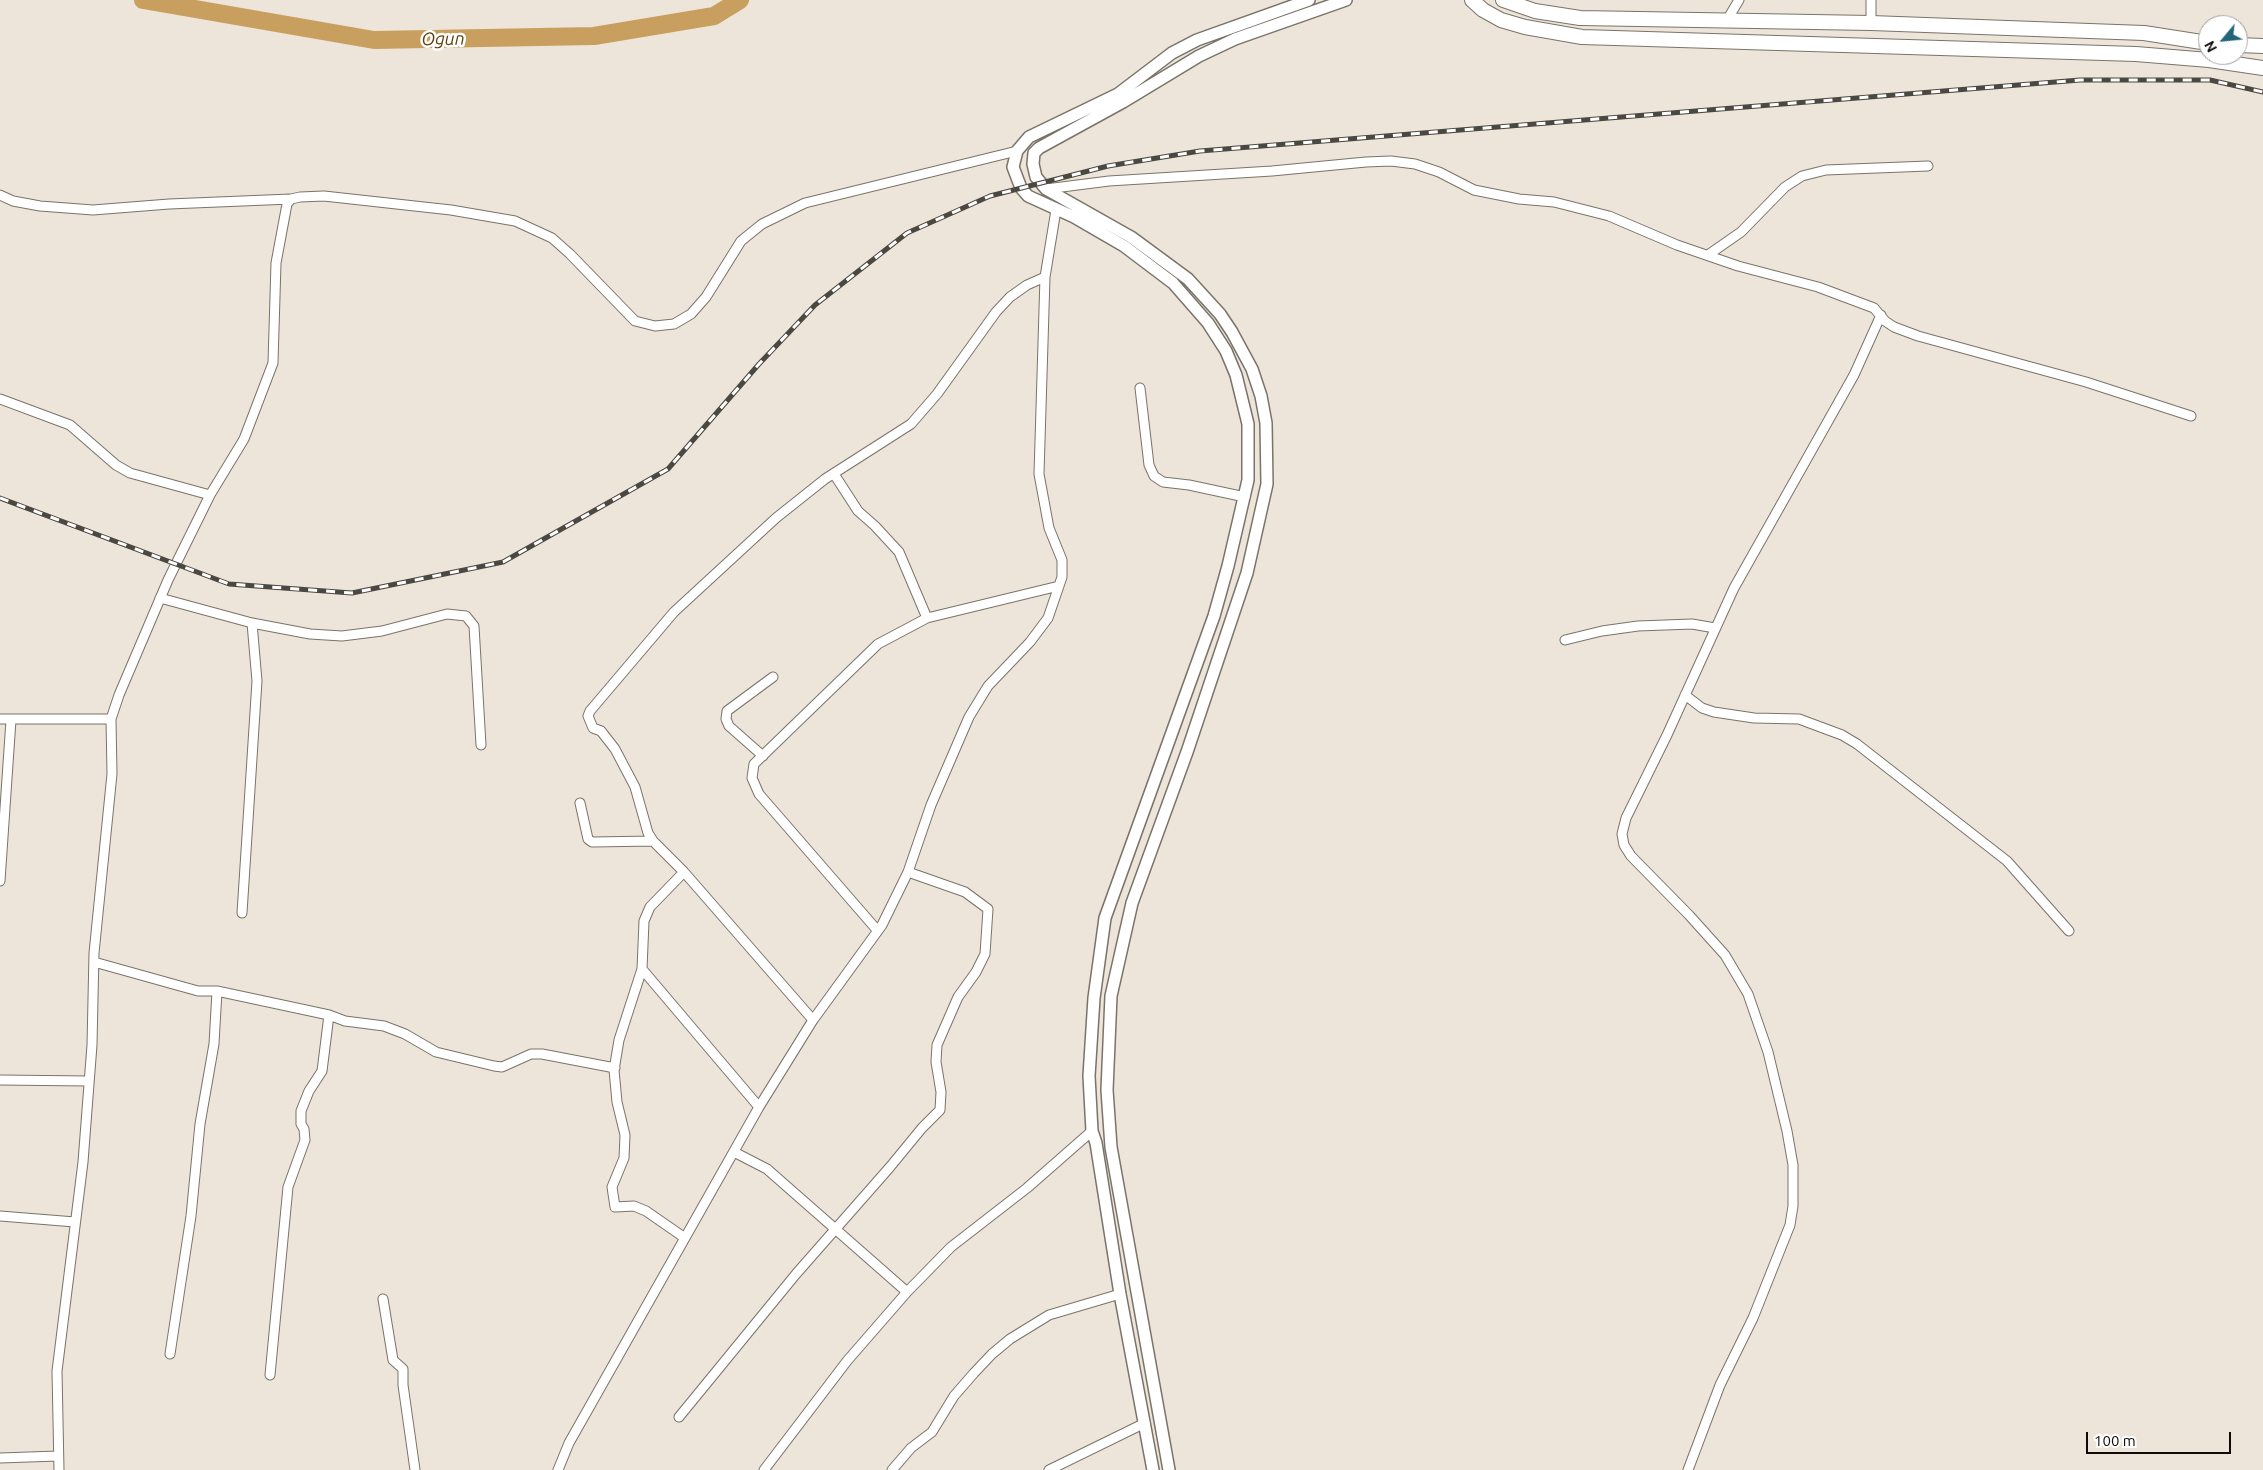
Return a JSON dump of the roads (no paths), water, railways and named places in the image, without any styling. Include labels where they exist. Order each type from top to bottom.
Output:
[{"type":"highway","points":[[1472,0],[1483,10],[1501,20],[1525,27],[1582,37],[2136,54],[2209,60],[2263,68]]},
{"type":"highway","points":[[1503,0],[1535,12],[1580,18],[1727,20],[2144,33],[2198,41]]},
{"type":"highway","points":[[1645,18],[1646,39]]},
{"type":"highway","points":[[2248,45],[2263,46]]},
{"type":"main road","points":[[1153,1470],[1120,1294],[1096,1143],[1092,1131],[1089,1076],[1090,1040],[1097,970],[1105,918],[1214,616],[1245,497],[1248,480],[1248,424],[1243,400],[1226,351],[1208,323],[1174,283],[1124,246],[1074,216],[1056,210],[1028,196],[1022,188],[1013,168],[1017,151],[1029,136],[1118,94],[1172,53],[1197,40],[1309,0]]},
{"type":"main road","points":[[1170,1470],[1111,1147],[1106,1090],[1111,996],[1132,903],[1187,752],[1247,573],[1267,484],[1266,424],[1261,396],[1240,344],[1220,314],[1188,279],[1131,237],[1046,189],[1036,177],[1032,164],[1034,153],[1046,144],[1123,102],[1206,52],[1235,38],[1346,0]]},
{"type":"main road","points":[[1248,480],[1267,484]]},
{"type":"street","points":[[1727,20],[1739,0]]},
{"type":"street","points":[[1871,0],[1871,24]]},
{"type":"street","points":[[0,195],[14,201],[40,206],[93,210],[169,204],[291,200],[300,196],[324,196],[451,210],[514,222],[552,238],[635,321],[655,326],[674,324],[690,314],[706,298],[741,241],[762,224],[804,203],[1017,151]]},
{"type":"street","points":[[1046,189],[1108,181],[1391,161],[1415,164],[1439,172],[1474,190],[1519,200],[1554,202],[1610,216],[1651,235],[1708,255],[1818,287],[1874,308],[1894,327],[1918,336],[2086,382],[2191,416]]},
{"type":"street","points":[[1708,255],[1741,232],[1785,187],[1802,176],[1826,170],[1928,166]]},
{"type":"street","points":[[60,1470],[58,1456],[57,1371],[76,1222],[89,1081],[94,962],[112,774],[112,719],[119,695],[160,598],[210,495],[244,439],[272,363],[276,263],[287,204],[291,200]]},
{"type":"street","points":[[558,1470],[569,1443],[759,1107],[813,1020],[876,930],[882,925],[908,872],[931,805],[969,717],[988,686],[1030,642],[1048,618],[1059,586],[1062,560],[1049,528],[1039,474],[1045,277],[1056,210]]},
{"type":"street","points":[[813,1020],[684,872],[653,841],[648,833],[635,788],[615,748],[602,731],[593,728],[589,723],[590,711],[674,612],[776,518],[834,474],[911,424],[937,394],[1000,307],[1027,285],[1045,277]]},
{"type":"street","points":[[1688,1470],[1720,1385],[1754,1318],[1790,1225],[1793,1206],[1792,1164],[1787,1132],[1762,1031],[1748,994],[1725,955],[1631,856],[1624,845],[1622,834],[1626,818],[1715,628],[1747,565],[1854,375],[1881,315]]},
{"type":"street","points":[[1140,388],[1150,465],[1154,476],[1163,482],[1189,485],[1245,497]]},
{"type":"street","points":[[0,399],[70,425],[116,465],[130,473],[210,495]]},
{"type":"street","points":[[834,474],[858,511],[899,552],[927,618]]},
{"type":"street","points":[[876,930],[759,794],[752,778],[754,764],[878,644],[927,618],[1059,586]]},
{"type":"street","points":[[160,598],[252,623],[310,634],[342,636],[382,631],[447,614],[466,616],[474,626],[481,745]]},
{"type":"street","points":[[242,913],[257,690],[252,623]]},
{"type":"street","points":[[1564,640],[1602,631],[1638,626],[1692,624],[1715,628]]},
{"type":"street","points":[[762,756],[729,726],[726,719],[727,711],[773,677]]},
{"type":"street","points":[[1685,695],[1702,708],[1714,712],[1754,718],[1799,719],[1842,735],[1857,744],[2007,861],[2068,931]]},
{"type":"street","points":[[0,719],[112,719]]},
{"type":"street","points":[[0,881],[2,821],[11,720]]},
{"type":"street","points":[[580,803],[588,839],[592,842],[653,841]]},
{"type":"street","points":[[684,872],[646,913],[642,968],[619,1040],[615,1068],[617,1102],[625,1135],[624,1158],[612,1187],[615,1207],[634,1206],[646,1211],[685,1238]]},
{"type":"street","points":[[679,1417],[736,1345],[922,1128],[940,1110],[941,1092],[936,1062],[937,1045],[958,997],[976,972],[985,954],[988,909],[965,892],[908,872]]},
{"type":"street","points":[[94,962],[198,991],[217,991],[329,1014],[345,1021],[384,1026],[404,1034],[436,1052],[494,1066],[502,1067],[531,1054],[542,1054],[615,1068]]},
{"type":"street","points":[[642,968],[759,1107]]},
{"type":"street","points":[[170,1354],[191,1216],[200,1124],[214,1044],[217,991]]},
{"type":"street","points":[[270,1374],[288,1187],[305,1140],[304,1129],[301,1124],[301,1111],[309,1091],[322,1071],[329,1014]]},
{"type":"street","points":[[0,1080],[89,1081]]},
{"type":"street","points":[[764,1470],[848,1361],[907,1292],[951,1247],[1033,1182],[1092,1131]]},
{"type":"street","points":[[734,1152],[767,1169],[907,1292]]},
{"type":"street","points":[[0,1216],[76,1222]]},
{"type":"street","points":[[892,1470],[910,1448],[932,1432],[954,1396],[992,1354],[1010,1339],[1048,1315],[1120,1294]]},
{"type":"street","points":[[383,1299],[393,1360],[403,1369],[403,1385],[415,1470]]},
{"type":"street","points":[[1049,1470],[1145,1424]]},
{"type":"street","points":[[0,1458],[58,1456]]},
{"type":"waterway","name":"Ogun","points":[[143,0],[374,40],[594,36],[714,16],[740,0]]},
{"type":"railway","points":[[0,498],[229,584],[352,593],[503,562],[668,469],[759,364],[815,305],[907,233],[990,196],[1108,166],[1200,151],[2080,80],[2210,80],[2263,92]]}]
